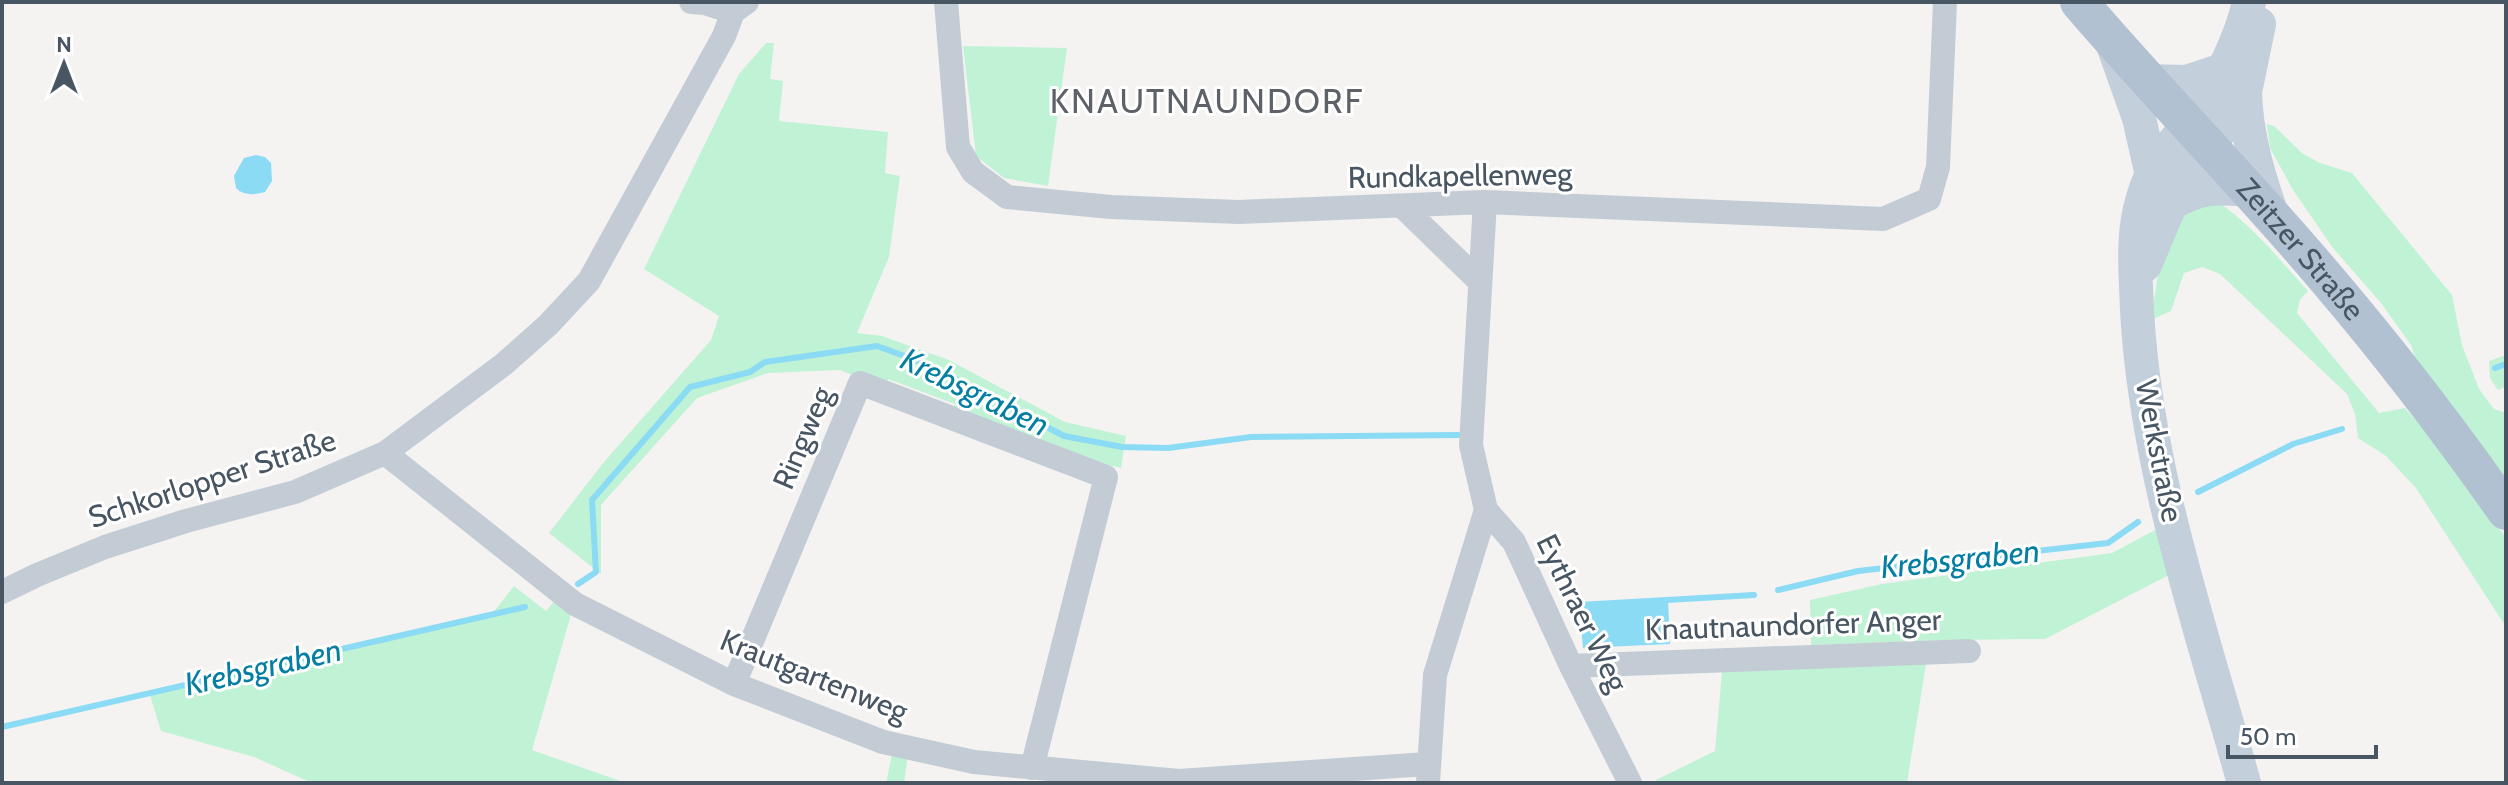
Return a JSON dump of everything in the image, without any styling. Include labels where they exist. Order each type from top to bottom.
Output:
[{"type":"main road","name":"Zeitzer Straße","points":[[2079,2],[2331,283],[2428,405],[2506,511]]},
{"type":"main road","points":[[2249,2],[2229,57],[2252,152],[2274,219]]},
{"type":"main road","points":[[2136,288],[2182,177],[2209,95],[2233,81],[2263,2]]},
{"type":"main road","points":[[2112,40],[2139,118],[2151,171]]},
{"type":"main road","points":[[2147,81],[2233,81]]},
{"type":"main road","name":"Werkstraße","points":[[2197,135],[2151,171],[2139,210],[2133,255],[2139,350],[2157,470],[2244,783]]},
{"type":"main road","points":[[2170,204],[2197,190],[2246,190]]},
{"type":"street","points":[[691,2],[740,7]]},
{"type":"street","name":"Rundkapellenweg","points":[[946,2],[958,147],[973,172],[1007,197],[1111,207],[1238,212],[1485,202],[1883,219],[1929,199],[1938,167],[1945,2]]},
{"type":"street","name":"Schkorlopper Straße","points":[[2,592],[105,547],[186,521],[295,492],[385,453],[504,364],[548,325],[589,281],[740,7]]},
{"type":"street","name":"Eythraer Weg","points":[[1485,202],[1471,445],[1486,510],[1514,542],[1571,666],[1630,783]]},
{"type":"street","points":[[1403,207],[1479,281]]},
{"type":"street","name":"Ringweg","points":[[734,684],[860,383],[1106,477],[1032,768]]},
{"type":"street","name":"Krautgartenweg","points":[[385,453],[575,604],[734,684],[883,742],[974,762],[1179,781],[1427,774]]},
{"type":"street","points":[[1427,774],[1435,675],[1486,510]]},
{"type":"street","name":"Knautnaundorfer Anger","points":[[1571,666],[1969,651]]},
{"type":"green space","points":[[766,43],[774,43],[770,79],[783,81],[779,121],[888,132],[885,173],[900,176],[889,257],[857,333],[882,336],[949,360],[1065,422],[1126,436],[1121,468],[1057,453],[952,414],[955,404],[888,379],[884,388],[840,370],[768,373],[697,398],[601,505],[601,574],[549,533],[604,462],[711,340],[719,316],[644,269],[739,74]]},
{"type":"green space","points":[[963,46],[1067,48],[1048,186],[1004,178],[976,156]]},
{"type":"green space","points":[[2267,124],[2274,126],[2303,154],[2352,173],[2452,295],[2462,345],[2479,389],[2494,409],[2506,413],[2506,488],[2419,370],[2411,345],[2381,303],[2333,248],[2293,190],[2270,148]]},
{"type":"green space","points":[[2218,202],[2254,233],[2308,291],[2300,300],[2297,313],[2379,413],[2405,408],[2439,447],[2506,538],[2506,627],[2416,488],[2386,456],[2358,438],[2355,414],[2347,394],[2220,274],[2202,267],[2184,273],[2171,311],[2151,320],[2160,261],[2186,210]]},
{"type":"green space","points":[[2506,355],[2506,387],[2498,390],[2490,378],[2489,361]]},
{"type":"green space","points":[[2157,529],[2169,575],[2045,639],[1811,645],[1810,600],[1882,584],[2112,553]]},
{"type":"green space","points":[[514,586],[546,611],[556,599],[572,611],[532,750],[626,783],[312,783],[254,757],[161,731],[149,692],[492,614]]},
{"type":"green space","points":[[1898,662],[1926,664],[1907,783],[1657,783],[1656,780],[1715,751],[1722,672]]},
{"type":"green space","points":[[893,750],[908,754],[904,783],[886,783]]},
{"type":"water","points":[[256,155],[265,157],[271,163],[272,181],[265,192],[246,194],[236,188],[234,176],[244,158]]},
{"type":"water","points":[[1668,600],[1670,644],[1583,648],[1579,605]]},
{"type":"waterway","name":"Krebsgraben","points":[[578,584],[596,572],[592,500],[690,387],[750,372],[765,362],[877,346],[929,365],[1064,436],[1122,447],[1168,448],[1251,437],[1459,435]]},
{"type":"waterway","name":"Krebsgraben","points":[[2495,368],[2506,364]]},
{"type":"waterway","name":"Krebsgraben","points":[[2198,492],[2293,444],[2342,429]]},
{"type":"waterway","name":"Krebsgraben","points":[[1778,590],[1858,571],[2108,543],[2138,522]]},
{"type":"waterway","name":"Krebsgraben","points":[[1579,605],[1754,595]]},
{"type":"waterway","name":"Krebsgraben","points":[[2,727],[525,607]]},
{"type":"district","name":"KNAUTNAUNDORF","points":[[1207,101]]}]
